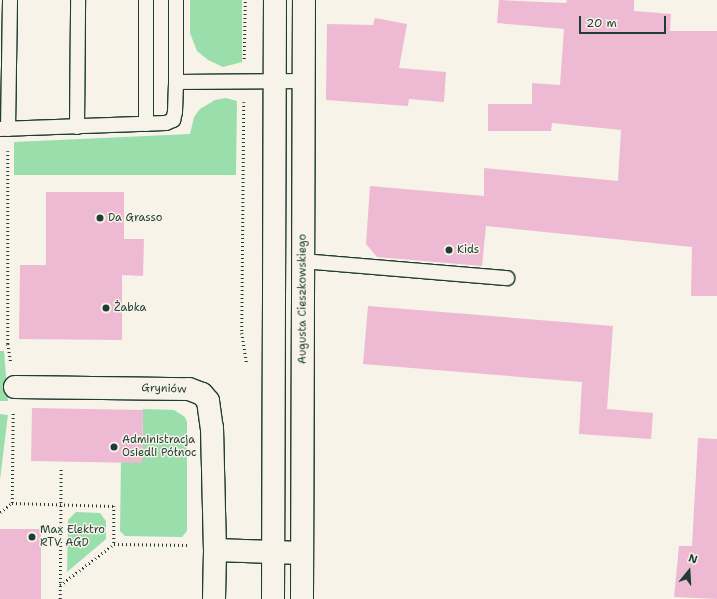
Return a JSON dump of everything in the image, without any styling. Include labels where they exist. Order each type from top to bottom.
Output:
[{"type":"street","points":[[273,599],[275,0]]},
{"type":"street","name":"Augusta Cieszkowskiego","points":[[302,599],[304,0]]},
{"type":"street","name":"Gryniów","points":[[14,387],[189,389],[202,394],[208,401],[212,428],[215,550],[214,599]]},
{"type":"street","points":[[215,550],[302,553]]},
{"type":"lane","points":[[10,0],[4,129],[166,123],[173,120],[176,82],[176,0]]},
{"type":"lane","points":[[77,127],[78,0]]},
{"type":"lane","points":[[146,0],[146,124]]},
{"type":"lane","points":[[176,82],[304,81]]},
{"type":"lane","points":[[303,261],[507,278]]},
{"type":"path","points":[[242,333],[245,0]]},
{"type":"path","points":[[4,129],[8,344],[14,387],[12,503]]},
{"type":"path","points":[[60,599],[61,467]]},
{"type":"path","points":[[0,512],[12,503],[114,506],[114,544]]},
{"type":"path","points":[[60,585],[114,544],[190,545],[215,550]]},
{"type":"green space","points":[[190,0],[242,0],[242,62],[223,67],[208,60],[197,51],[190,33]]},
{"type":"green space","points":[[226,98],[237,101],[236,175],[14,175],[14,142],[190,134],[194,117],[200,109],[215,100]]},
{"type":"green space","points":[[0,351],[4,351],[8,401],[0,401]]},
{"type":"green space","points":[[143,409],[174,410],[185,417],[187,422],[187,531],[182,537],[125,536],[120,531],[121,462],[142,462]]},
{"type":"green space","points":[[0,414],[8,415],[0,480]]},
{"type":"green space","points":[[76,512],[100,513],[106,521],[106,539],[67,572],[68,520]]},
{"type":"building","points":[[499,0],[566,3],[567,0],[634,0],[634,11],[671,14],[670,31],[717,31],[717,296],[691,296],[692,247],[486,226],[482,266],[377,257],[366,244],[370,186],[484,196],[484,168],[618,181],[621,130],[552,123],[551,131],[488,131],[488,104],[532,104],[532,83],[560,85],[564,29],[497,23]]},
{"type":"building","points":[[375,18],[407,24],[399,68],[446,72],[444,102],[409,99],[408,106],[326,100],[327,24],[373,25]]},
{"type":"building","points":[[46,192],[124,192],[124,239],[144,239],[143,276],[122,275],[122,340],[19,339],[20,265],[46,265]]},
{"type":"building","points":[[368,306],[613,326],[607,409],[653,413],[651,439],[579,434],[582,382],[363,364]]},
{"type":"building","points":[[32,408],[143,410],[142,463],[31,461]]},
{"type":"building","points":[[698,438],[717,439],[717,599],[674,597],[679,546],[692,546]]},
{"type":"building","points":[[0,529],[41,529],[41,599],[0,599]]},
{"type":"place","name":"Da Grasso","points":[[100,218]]},
{"type":"place","name":"Kids","points":[[449,250]]},
{"type":"place","name":"Żabka","points":[[106,308]]},
{"type":"place","name":"Administracja Osiedli Północ","points":[[114,447]]},
{"type":"place","name":"Max Elektro RTV AGD","points":[[32,537]]}]
